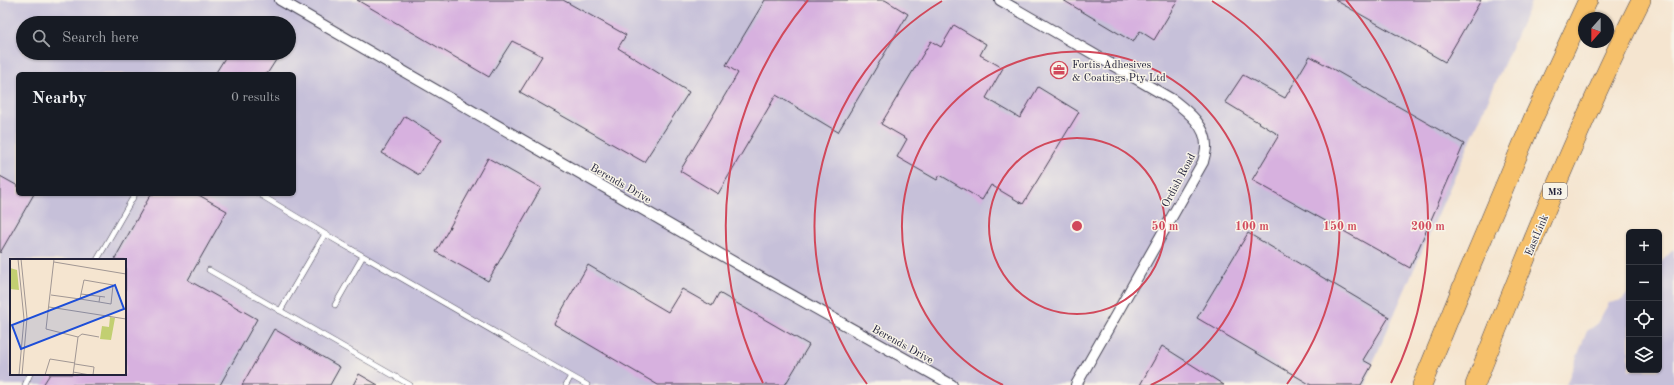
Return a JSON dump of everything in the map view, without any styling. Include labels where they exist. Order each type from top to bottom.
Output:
[{"type":"highway","points":[[1422,385],[1533,119],[1588,0]]},
{"type":"highway","name":"EastLink","points":[[1475,385],[1507,303],[1615,51],[1641,0]]},
{"type":"street","name":"Berends Drive","points":[[280,0],[751,272],[952,385]]},
{"type":"street","name":"Ordish Road","points":[[1000,0],[1172,100],[1191,114],[1202,129],[1206,146],[1203,162],[1076,385]]},
{"type":"lane","points":[[98,259],[134,196]]},
{"type":"lane","points":[[262,196],[325,234],[587,385]]},
{"type":"lane","points":[[280,311],[325,234]]},
{"type":"lane","points":[[335,305],[363,256]]},
{"type":"lane","points":[[209,270],[410,385]]},
{"type":"lane","points":[[25,385],[30,375]]},
{"type":"lane","points":[[566,385],[571,376]]},
{"type":"shaded area","points":[[0,0],[1532,0],[1372,365],[1366,385],[0,385]]},
{"type":"shaded area","points":[[1674,249],[1674,385],[1566,385],[1587,331],[1596,325],[1609,303],[1622,300],[1626,295],[1626,373],[1662,373],[1662,261]]},
{"type":"building","points":[[357,0],[563,0],[626,35],[618,48],[689,92],[644,162],[520,92],[542,56],[512,41],[489,77]]},
{"type":"building","points":[[765,0],[885,0],[908,14],[838,132],[776,95],[718,194],[680,171],[738,73],[726,65]]},
{"type":"building","points":[[1063,0],[1178,0],[1154,40],[1140,31],[1133,42]]},
{"type":"building","points":[[1335,0],[1481,0],[1445,62]]},
{"type":"building","points":[[954,25],[986,44],[980,55],[1003,68],[986,98],[1020,118],[1038,87],[1079,112],[1023,204],[991,185],[982,200],[940,175],[937,180],[897,157],[907,139],[881,124],[931,41],[941,47]]},
{"type":"building","points":[[1310,56],[1464,144],[1410,268],[1252,180],[1279,135],[1225,102],[1243,75],[1285,98]]},
{"type":"building","points":[[224,60],[276,60],[268,72],[216,72]]},
{"type":"building","points":[[405,116],[442,139],[419,175],[382,153]]},
{"type":"building","points":[[488,158],[541,188],[488,281],[436,252]]},
{"type":"building","points":[[0,176],[16,185],[16,196],[33,196],[0,253]]},
{"type":"building","points":[[150,196],[201,196],[227,211],[188,280],[257,319],[220,385],[43,385],[49,375],[126,375],[126,259],[115,259]]},
{"type":"building","points":[[1248,233],[1389,317],[1363,360],[1372,365],[1361,385],[1311,385],[1197,318]]},
{"type":"building","points":[[588,265],[668,312],[682,289],[712,306],[719,293],[809,345],[785,385],[658,385],[554,324]]},
{"type":"building","points":[[274,329],[340,367],[330,385],[242,385]]},
{"type":"building","points":[[1162,346],[1224,385],[1140,385]]},
{"type":"building","points":[[359,374],[378,385],[353,385]]},
{"type":"place","name":"Fortis Adhesives & Coatings Pty Ltd","points":[[1059,70]]}]
